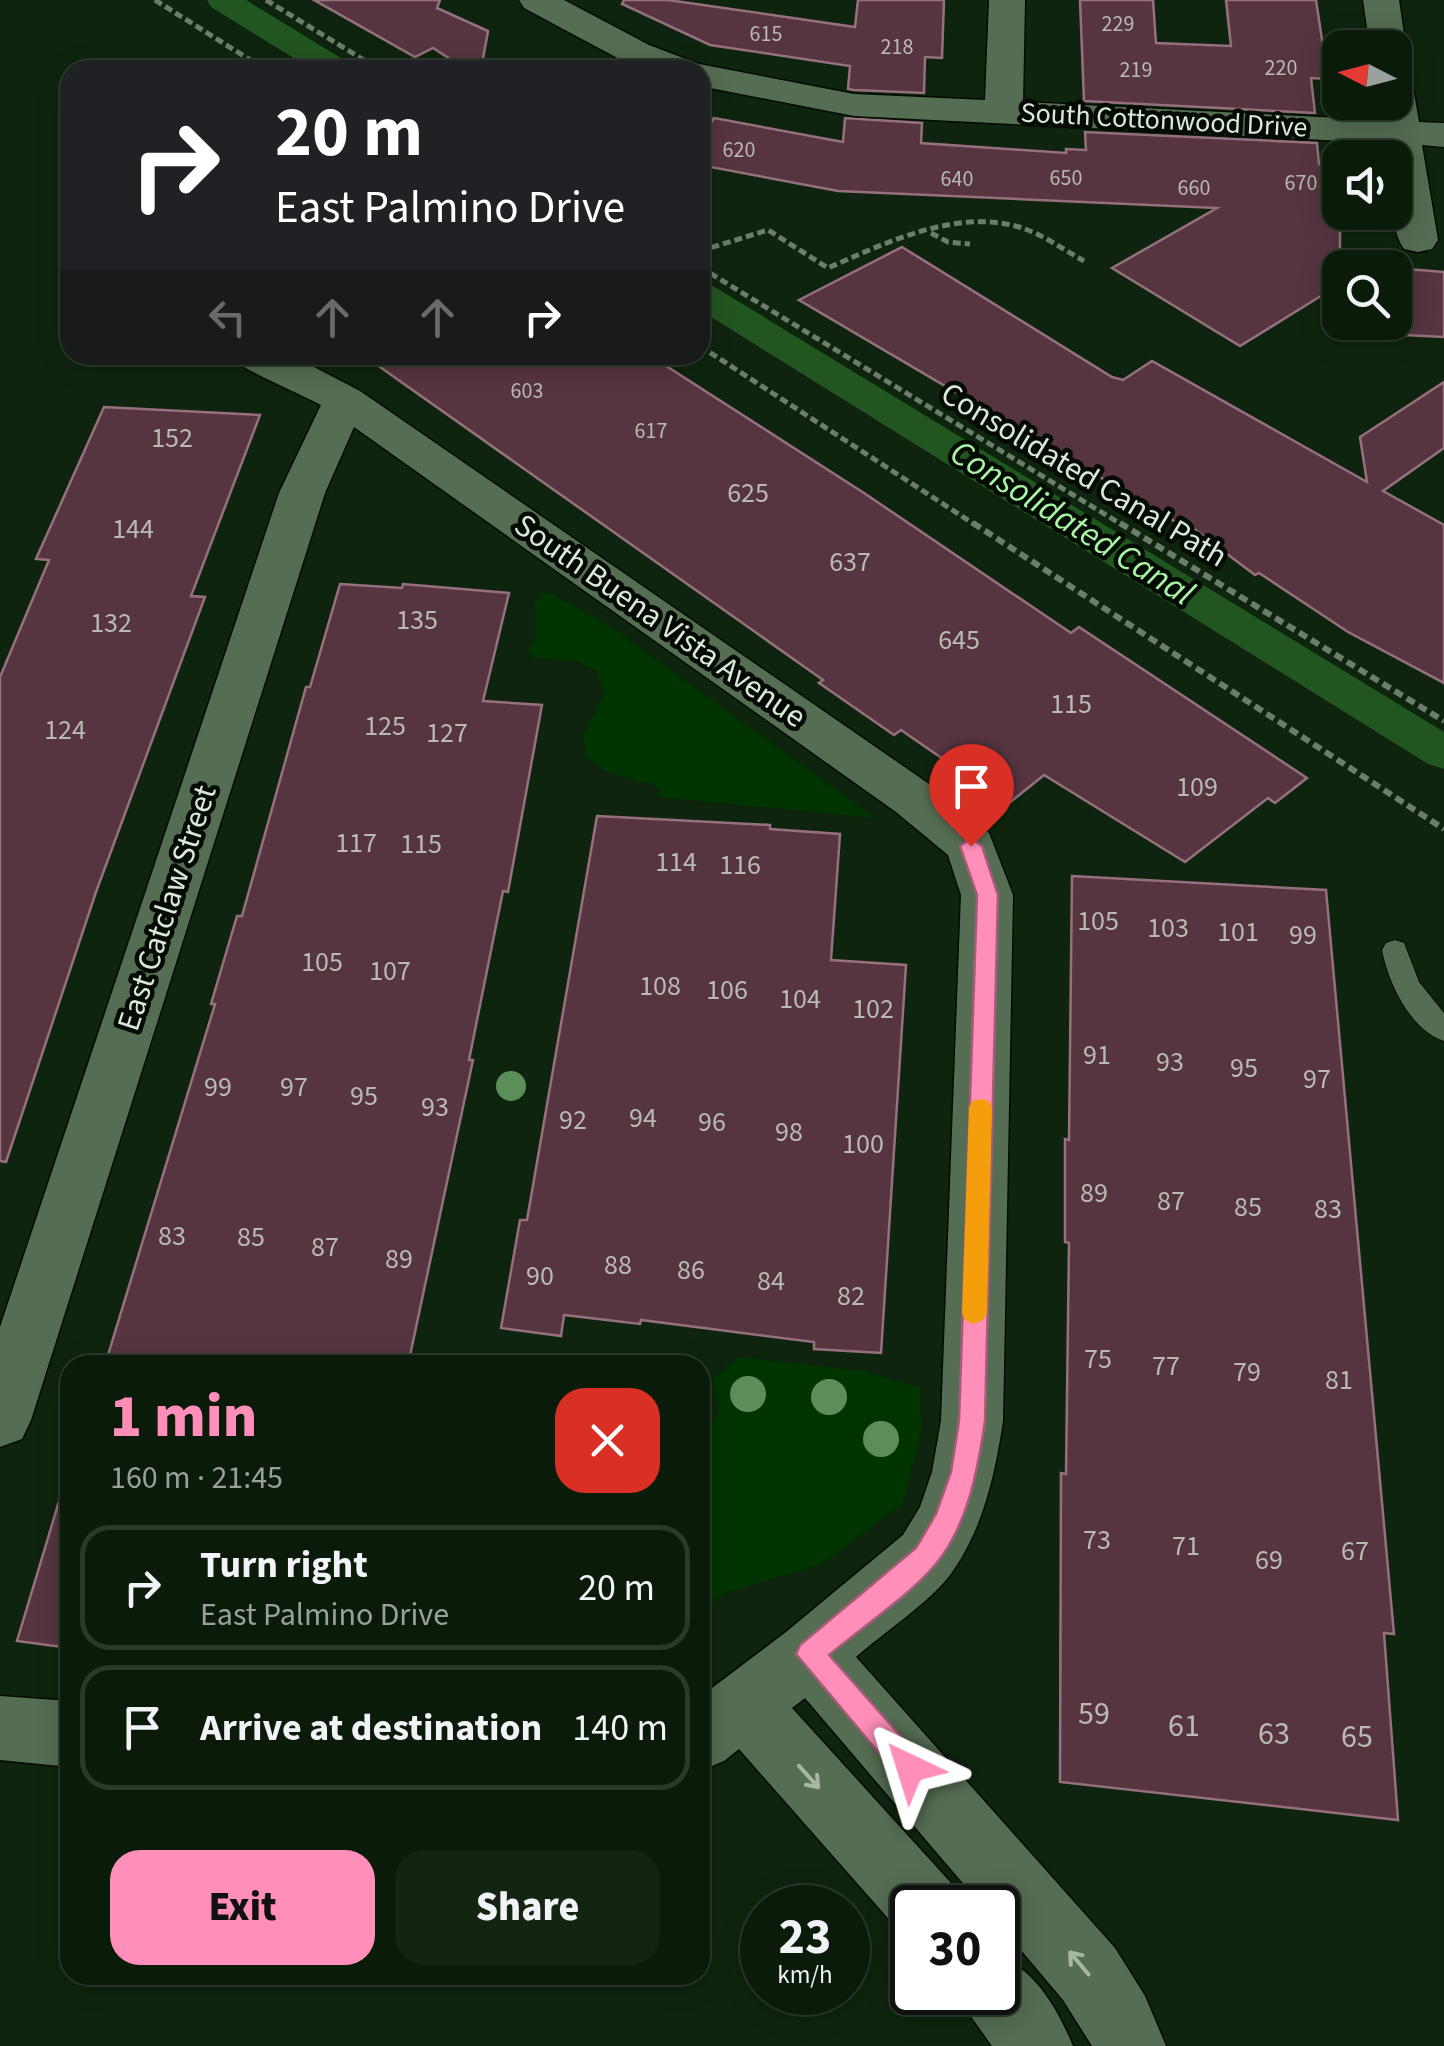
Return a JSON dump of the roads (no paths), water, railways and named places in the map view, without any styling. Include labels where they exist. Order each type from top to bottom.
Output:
[{"type":"street","points":[[537,0],[656,60]]},
{"type":"street","points":[[1004,112],[1007,0]]},
{"type":"street","points":[[1381,0],[1385,30]]},
{"type":"street","name":"South Cottonwood Drive","points":[[710,77],[854,105],[1444,134]]},
{"type":"street","points":[[1399,120],[1418,240]]},
{"type":"street","name":"South Buena Vista Avenue","points":[[278,365],[345,400],[914,799],[971,846],[988,895],[972,1421],[964,1472],[948,1518],[926,1556],[810,1654]]},
{"type":"street","name":"East Catclaw Street","points":[[0,1420],[302,493],[345,400]]},
{"type":"street","points":[[901,1885],[722,1721],[810,1654],[1089,1974],[1129,2046]]},
{"type":"street","points":[[0,1728],[60,1733]]},
{"type":"street","points":[[1014,2015],[1036,2046]]},
{"type":"lane","points":[[1395,950],[1398,972],[1413,1000],[1444,1030]]},
{"type":"waterway","name":"Consolidated Canal","points":[[223,0],[321,60]]},
{"type":"waterway","name":"Consolidated Canal","points":[[710,300],[1444,753]]}]
